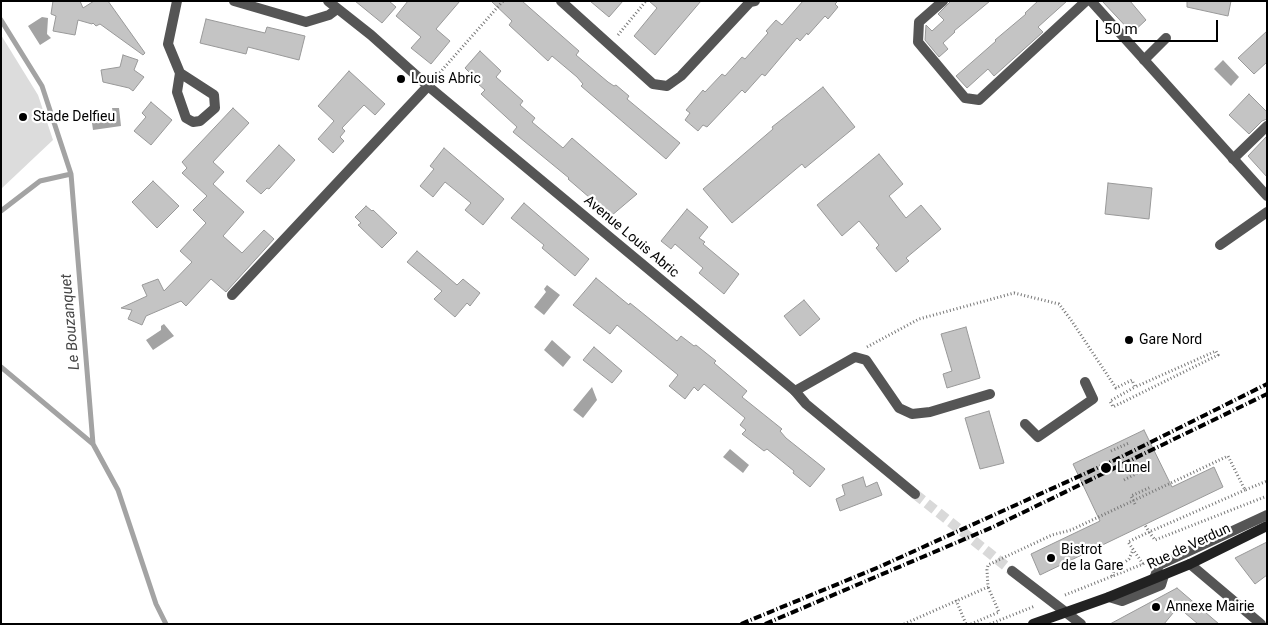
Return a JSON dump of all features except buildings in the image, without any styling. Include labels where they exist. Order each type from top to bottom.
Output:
[{"type":"main road","name":"Rue de Verdun","points":[[1033,624],[1159,577],[1267,526]]},
{"type":"street","points":[[177,1],[168,44],[180,72],[177,92],[186,118],[193,122],[200,121],[215,108],[214,95],[180,72]]},
{"type":"street","points":[[234,1],[306,22],[329,15],[337,9]]},
{"type":"street","name":"Avenue Louis Abric","points":[[328,1],[795,391],[806,404],[915,494]]},
{"type":"street","points":[[561,1],[653,84],[667,86],[682,76],[752,2]]},
{"type":"street","points":[[943,1],[919,22],[918,42],[966,98],[979,100],[1086,1]]},
{"type":"street","points":[[1091,1],[1267,196]]},
{"type":"street","points":[[1144,60],[1166,38]]},
{"type":"street","points":[[232,295],[428,86]]},
{"type":"street","points":[[1233,159],[1267,126]]},
{"type":"street","points":[[1220,244],[1267,212]]},
{"type":"street","points":[[795,391],[855,357],[866,360],[900,408],[912,414],[930,412],[990,394]]},
{"type":"street","points":[[1026,424],[1038,437],[1093,398],[1085,382]]},
{"type":"street","points":[[1159,577],[1159,565],[1267,515]]},
{"type":"street","points":[[1190,564],[1261,624]]},
{"type":"street","points":[[1012,571],[1081,624]]},
{"type":"path","points":[[428,86],[503,1]]},
{"type":"path","points":[[610,45],[646,1]]},
{"type":"path","points":[[855,357],[867,346],[919,319],[1014,294],[1058,304],[1072,320],[1116,388],[1132,380],[1136,387]]},
{"type":"path","points":[[1216,351],[1218,355],[1113,407],[1110,401],[1136,387],[1216,351]]},
{"type":"path","points":[[1111,452],[1129,443]]},
{"type":"path","points":[[971,624],[999,612],[988,587],[988,565],[1052,535],[1071,530],[1134,503],[1228,456],[1244,490]]},
{"type":"path","points":[[1124,480],[1143,470]]},
{"type":"path","points":[[1143,564],[1128,542],[1267,481]]},
{"type":"path","points":[[1134,503],[1132,496],[1151,487]]},
{"type":"path","points":[[1145,525],[1156,540],[1267,496]]},
{"type":"path","points":[[1112,576],[1114,569],[1129,559],[1133,550]]},
{"type":"path","points":[[904,624],[988,587]]},
{"type":"path","points":[[956,600],[966,624]]},
{"type":"shaded area","points":[[42,17],[48,18],[47,34],[51,38],[40,45],[28,26]]},
{"type":"shaded area","name":"Stade Delfieu","points":[[1,35],[38,95],[53,140],[1,189]]},
{"type":"shaded area","points":[[1223,60],[1239,77],[1231,86],[1214,69]]},
{"type":"shaded area","points":[[112,108],[119,108],[121,126],[93,130],[91,116],[113,113]]},
{"type":"shaded area","points":[[547,285],[560,295],[544,315],[534,307],[546,292],[544,289]]},
{"type":"shaded area","points":[[164,324],[174,336],[153,350],[146,340],[161,330],[161,326]]},
{"type":"shaded area","points":[[552,340],[571,357],[563,367],[544,350]]},
{"type":"shaded area","points":[[592,387],[597,400],[583,418],[573,410]]},
{"type":"shaded area","points":[[730,449],[749,465],[743,473],[723,457]]},
{"type":"waterway","name":"Le Bouzanquet","points":[[1,20],[42,86],[71,174],[93,444],[118,490],[156,604],[166,624]]},
{"type":"waterway","points":[[1,211],[40,181],[71,174]]},
{"type":"waterway","points":[[1,367],[93,444]]},
{"type":"tunnel","points":[[915,494],[1012,571]]},
{"type":"railway","points":[[741,624],[879,567],[1115,460],[1267,384]]},
{"type":"railway","points":[[765,624],[993,527],[1267,394]]},
{"type":"place","name":"Louis Abric","points":[[401,79]]},
{"type":"place","name":"Stade Delfieu","points":[[23,117]]},
{"type":"place","name":"Gare Nord","points":[[1129,340]]},
{"type":"place","name":"Lunel","points":[[1106,468]]},
{"type":"place","name":"Bistrot de la Gare","points":[[1051,558]]},
{"type":"place","name":"Annexe Mairie","points":[[1156,607]]}]
